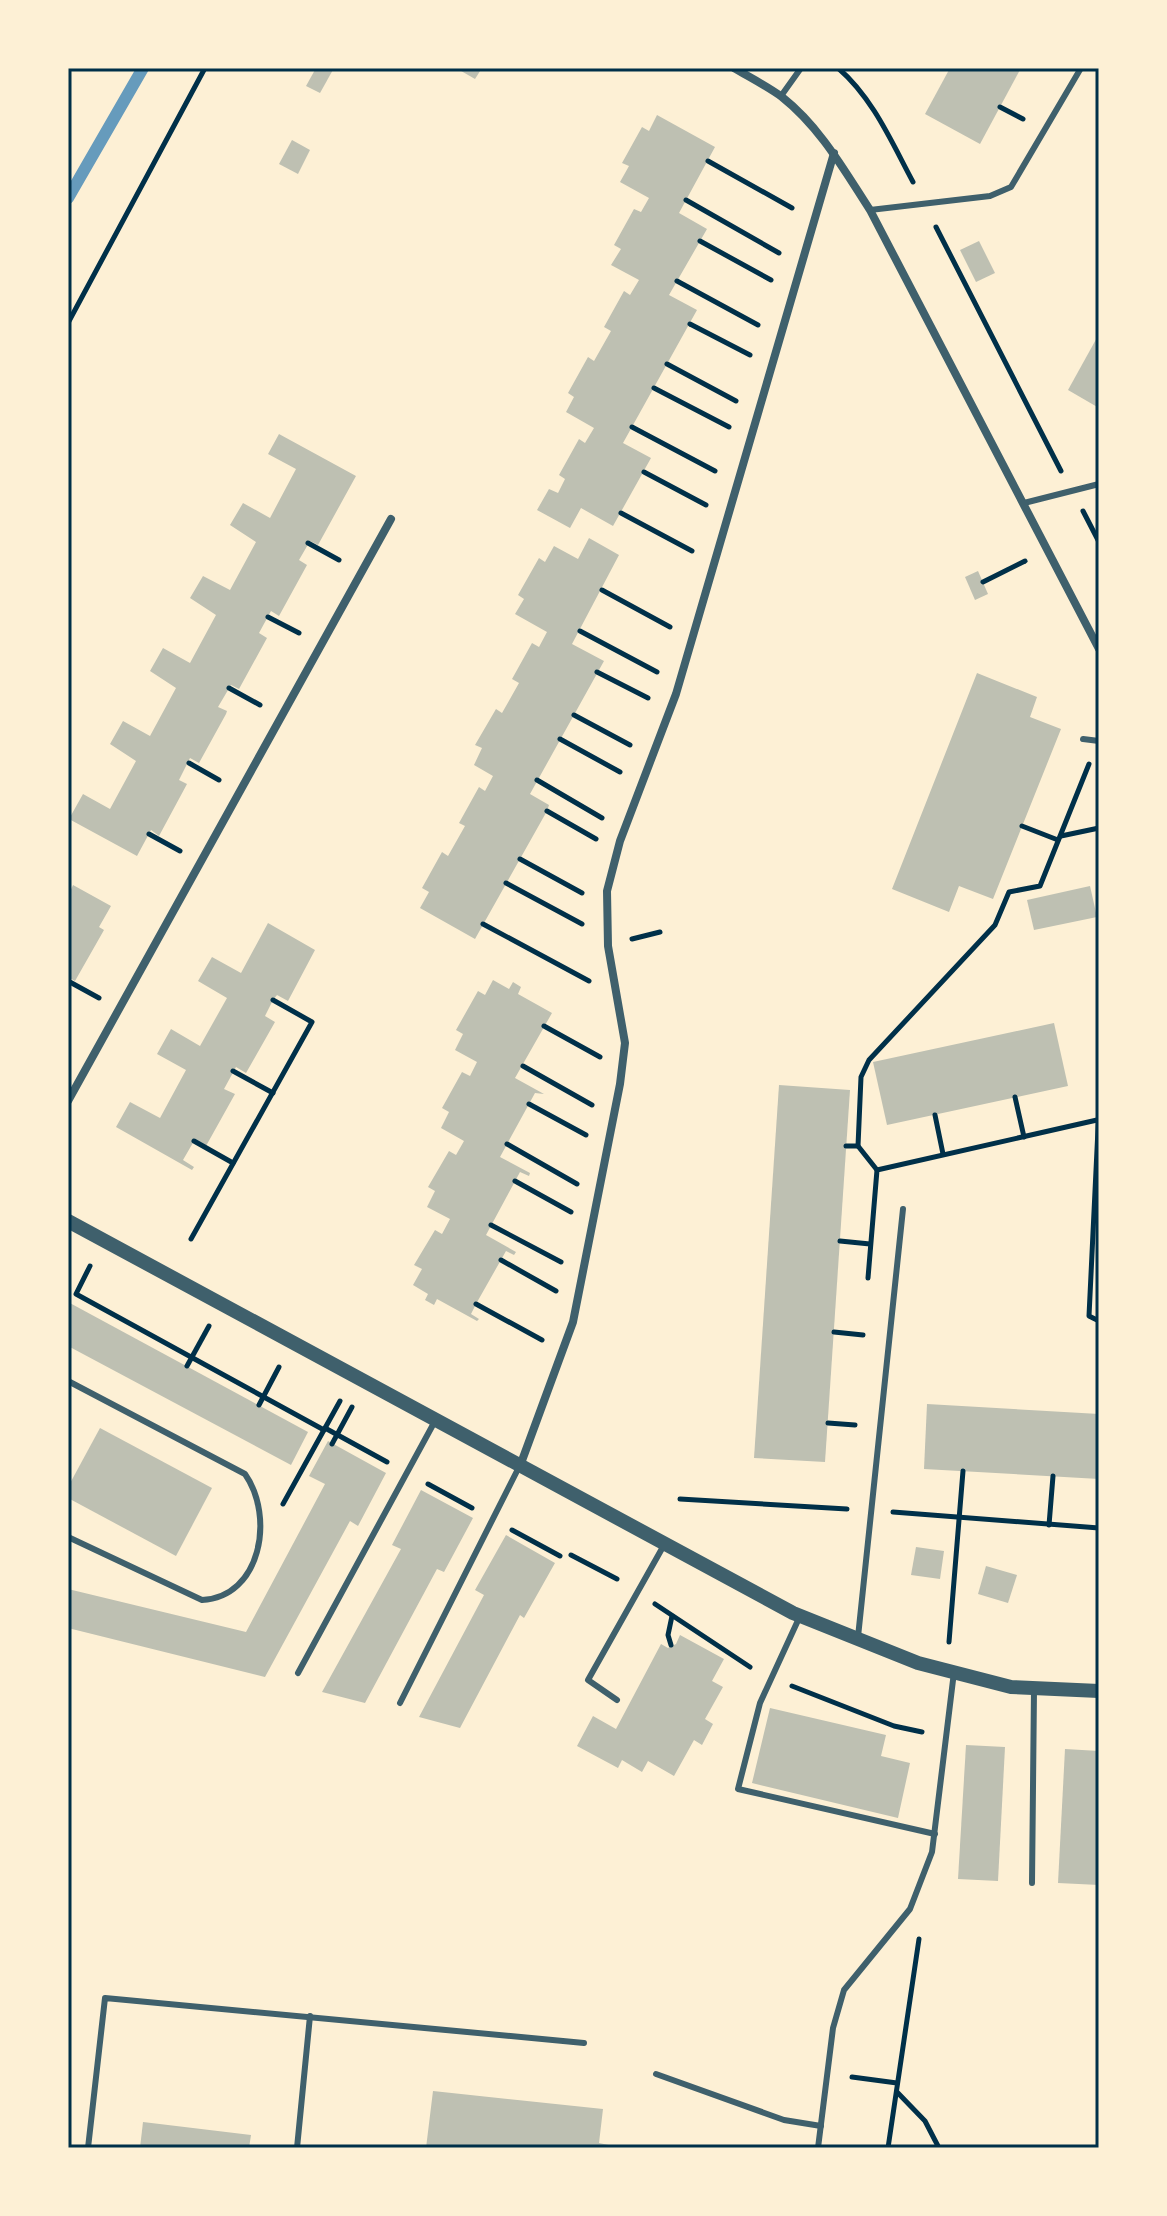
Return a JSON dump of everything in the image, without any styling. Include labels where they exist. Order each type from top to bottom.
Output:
[{"type":"street","points":[[734,68],[781,96],[808,121],[834,153],[870,210],[1099,649]]},
{"type":"street","points":[[520,1466],[573,1322],[620,1084],[625,1043],[608,946],[607,891],[611,874],[676,694],[834,153]]},
{"type":"street","points":[[68,1101],[391,519]]},
{"type":"street","points":[[68,1221],[800,1616],[858,1640],[950,1671],[1011,1687],[1099,1691]]},
{"type":"lane","points":[[781,96],[801,68]]},
{"type":"lane","points":[[870,210],[990,196],[1011,187],[1081,68]]},
{"type":"lane","points":[[1024,503],[1099,484]]},
{"type":"lane","points":[[1083,739],[1099,741]]},
{"type":"lane","points":[[858,1640],[903,1209]]},
{"type":"lane","points":[[68,1381],[245,1474],[257,1492],[263,1524],[254,1558],[235,1591],[222,1599],[202,1600],[188,1595],[68,1537]]},
{"type":"lane","points":[[298,1673],[435,1421]]},
{"type":"lane","points":[[400,1703],[520,1466]]},
{"type":"lane","points":[[617,1700],[588,1680],[664,1545]]},
{"type":"lane","points":[[800,1616],[760,1703],[738,1789],[935,1834]]},
{"type":"lane","points":[[818,2148],[833,2028],[844,1990],[910,1909],[921,1886],[935,1834],[950,1671]]},
{"type":"lane","points":[[1032,1883],[1034,1688]]},
{"type":"lane","points":[[88,2148],[105,1998],[584,2043]]},
{"type":"lane","points":[[297,2148],[310,2016]]},
{"type":"lane","points":[[656,2074],[784,2120],[821,2126]]},
{"type":"path","points":[[68,323],[205,68]]},
{"type":"path","points":[[838,68],[858,88],[881,122],[1099,542]]},
{"type":"path","points":[[1000,107],[1007,111]]},
{"type":"path","points":[[708,161],[789,207]]},
{"type":"path","points":[[686,200],[762,244]]},
{"type":"path","points":[[700,241],[755,271]]},
{"type":"path","points":[[677,281],[737,314]]},
{"type":"path","points":[[690,324],[745,352]]},
{"type":"path","points":[[667,364],[724,395]]},
{"type":"path","points":[[654,388],[712,418]]},
{"type":"path","points":[[632,427],[690,458]]},
{"type":"path","points":[[644,472],[700,502]]},
{"type":"path","points":[[621,513],[678,544]]},
{"type":"path","points":[[308,543],[342,563]]},
{"type":"path","points":[[983,582],[1048,550]]},
{"type":"path","points":[[602,590],[657,620]]},
{"type":"path","points":[[268,617],[302,636]]},
{"type":"path","points":[[580,631],[640,663]]},
{"type":"path","points":[[597,672],[646,697]]},
{"type":"path","points":[[229,688],[263,706]]},
{"type":"path","points":[[574,715],[633,746]]},
{"type":"path","points":[[560,739],[619,771]]},
{"type":"path","points":[[877,1170],[858,1146],[861,1077],[869,1060],[995,925],[1009,892],[1040,886],[1090,762],[1099,766]]},
{"type":"path","points":[[189,763],[222,781]]},
{"type":"path","points":[[537,780],[596,814]]},
{"type":"path","points":[[547,811],[586,833]]},
{"type":"path","points":[[1022,826],[1059,838],[1099,828]]},
{"type":"path","points":[[149,834],[183,853]]},
{"type":"path","points":[[1099,851],[1099,864]]},
{"type":"path","points":[[520,859],[575,889]]},
{"type":"path","points":[[506,883],[562,913]]},
{"type":"path","points":[[483,924],[618,996]]},
{"type":"path","points":[[627,940],[660,932]]},
{"type":"path","points":[[68,981],[102,1000]]},
{"type":"path","points":[[191,1239],[312,1022],[273,1000]]},
{"type":"path","points":[[544,1026],[584,1049]]},
{"type":"path","points":[[523,1066],[578,1097]]},
{"type":"path","points":[[233,1071],[273,1093]]},
{"type":"path","points":[[1015,1097],[1024,1137]]},
{"type":"path","points":[[529,1104],[570,1126]]},
{"type":"path","points":[[1099,1109],[1089,1316],[1099,1321]]},
{"type":"path","points":[[935,1115],[943,1154]]},
{"type":"path","points":[[1062,1129],[1097,1120]]},
{"type":"path","points":[[194,1141],[233,1163]]},
{"type":"path","points":[[507,1144],[564,1177]]},
{"type":"path","points":[[846,1146],[858,1146]]},
{"type":"path","points":[[515,1181],[557,1204]]},
{"type":"path","points":[[491,1225],[548,1255]]},
{"type":"path","points":[[840,1241],[870,1244]]},
{"type":"path","points":[[501,1260],[542,1284]]},
{"type":"path","points":[[83,1279],[76,1294],[560,1556]]},
{"type":"path","points":[[476,1304],[534,1336]]},
{"type":"path","points":[[834,1332],[863,1335]]},
{"type":"path","points":[[259,1405],[292,1343]]},
{"type":"path","points":[[187,1366],[198,1345]]},
{"type":"path","points":[[301,1472],[324,1429],[359,1380]]},
{"type":"path","points":[[332,1444],[359,1380]]},
{"type":"path","points":[[828,1423],[856,1425]]},
{"type":"path","points":[[950,1671],[963,1471]]},
{"type":"path","points":[[1049,1525],[1053,1476]]},
{"type":"path","points":[[680,1499],[871,1511]]},
{"type":"path","points":[[912,1513],[1099,1528]]},
{"type":"path","points":[[671,1645],[668,1635],[672,1616]]},
{"type":"path","points":[[888,2148],[919,1934],[910,1909]]},
{"type":"path","points":[[827,2073],[897,2083]]},
{"type":"path","points":[[896,2091],[925,2121],[939,2148]]},
{"type":"building","points":[[316,68],[334,68],[320,93],[306,86]]},
{"type":"building","points":[[456,68],[482,68],[475,79]]},
{"type":"building","points":[[950,68],[1021,68],[980,144],[925,114]]},
{"type":"building","points":[[657,115],[715,147],[679,213],[707,229],[669,295],[697,310],[623,443],[651,458],[613,526],[581,508],[570,528],[537,510],[549,489],[558,493],[565,479],[559,475],[579,439],[585,443],[594,428],[566,412],[574,397],[568,393],[588,357],[594,361],[611,331],[604,327],[624,291],[630,295],[639,280],[611,265],[621,249],[614,245],[634,209],[641,212],[649,198],[620,182],[629,166],[622,163],[642,127],[649,131]]},
{"type":"building","points":[[292,140],[310,150],[298,174],[279,164]]},
{"type":"building","points":[[979,241],[995,273],[976,282],[960,250]]},
{"type":"building","points":[[1099,334],[1099,408],[1068,390]]},
{"type":"building","points":[[279,434],[356,476],[318,545],[310,541],[299,560],[307,565],[279,616],[271,611],[259,633],[267,638],[239,689],[231,685],[218,707],[227,711],[226,714],[199,763],[190,758],[179,780],[187,784],[159,836],[151,830],[137,856],[69,819],[83,794],[110,809],[136,761],[110,744],[123,721],[150,736],[176,688],[150,671],[163,648],[190,663],[216,615],[190,598],[203,576],[230,590],[256,542],[230,525],[243,503],[270,518],[296,469],[268,454]]},
{"type":"building","points":[[589,538],[619,555],[572,644],[604,661],[530,794],[549,805],[547,811],[475,939],[420,908],[429,892],[422,888],[442,852],[448,856],[465,826],[459,823],[479,787],[485,791],[493,776],[474,765],[482,748],[475,745],[496,709],[502,713],[519,683],[512,679],[532,643],[539,647],[547,632],[515,614],[524,599],[518,595],[539,558],[545,562],[554,546],[578,559]]},
{"type":"building","points":[[978,571],[988,594],[975,600],[965,577]]},
{"type":"building","points":[[977,673],[1037,697],[1030,717],[1061,729],[993,899],[959,886],[949,912],[892,889]]},
{"type":"building","points":[[73,885],[111,906],[99,927],[104,930],[75,981],[68,977],[68,896]]},
{"type":"building","points":[[1090,886],[1097,917],[1034,930],[1027,900]]},
{"type":"building","points":[[268,923],[315,950],[288,1001],[277,995],[273,1000],[265,1016],[275,1022],[246,1073],[236,1067],[224,1089],[235,1094],[206,1146],[194,1141],[183,1160],[194,1167],[192,1170],[116,1127],[130,1102],[160,1118],[186,1070],[157,1054],[171,1029],[200,1046],[227,998],[198,981],[212,957],[241,973]]},
{"type":"building","points":[[493,980],[509,989],[513,982],[521,987],[518,994],[552,1013],[515,1078],[544,1094],[535,1093],[500,1157],[530,1173],[529,1176],[520,1172],[486,1235],[516,1252],[514,1255],[506,1251],[476,1304],[471,1314],[479,1319],[477,1321],[437,1299],[434,1305],[425,1300],[428,1294],[413,1285],[422,1269],[414,1265],[435,1230],[442,1234],[450,1219],[427,1207],[435,1191],[428,1187],[449,1151],[456,1155],[464,1141],[441,1128],[449,1112],[442,1108],[462,1072],[470,1076],[477,1062],[455,1050],[463,1034],[456,1030],[478,991],[485,995]]},
{"type":"building","points":[[1054,1023],[1068,1086],[887,1125],[873,1062]]},
{"type":"building","points":[[779,1085],[850,1090],[825,1462],[754,1458]]},
{"type":"building","points":[[68,1302],[308,1432],[291,1465],[68,1346]]},
{"type":"building","points":[[927,1404],[1099,1414],[1099,1479],[924,1469]]},
{"type":"building","points":[[100,1428],[212,1488],[176,1556],[68,1498],[68,1487]]},
{"type":"building","points":[[328,1441],[386,1473],[358,1526],[350,1521],[265,1677],[68,1628],[68,1589],[246,1632],[325,1484],[309,1476]]},
{"type":"building","points":[[421,1490],[473,1518],[444,1572],[437,1569],[365,1703],[322,1692],[401,1549],[392,1545]]},
{"type":"building","points":[[506,1535],[555,1563],[524,1618],[520,1615],[460,1728],[419,1717],[484,1595],[475,1590]]},
{"type":"building","points":[[916,1547],[944,1551],[940,1579],[911,1575]]},
{"type":"building","points":[[986,1566],[1017,1575],[1008,1603],[978,1594]]},
{"type":"building","points":[[680,1635],[724,1659],[712,1681],[723,1687],[705,1719],[713,1724],[702,1745],[694,1740],[674,1776],[648,1761],[642,1772],[622,1760],[618,1768],[577,1746],[593,1716],[616,1729],[661,1644],[668,1648],[676,1644]]},
{"type":"building","points":[[770,1708],[886,1735],[881,1756],[910,1763],[898,1818],[752,1783]]},
{"type":"building","points":[[966,1745],[1005,1747],[998,1881],[958,1879]]},
{"type":"building","points":[[1065,1749],[1099,1751],[1099,1885],[1058,1883]]},
{"type":"building","points":[[433,2091],[603,2109],[599,2143],[623,2148],[426,2148]]},
{"type":"building","points":[[143,2122],[251,2135],[249,2148],[140,2148]]},
{"type":"waterway","points":[[68,198],[143,68]]}]
